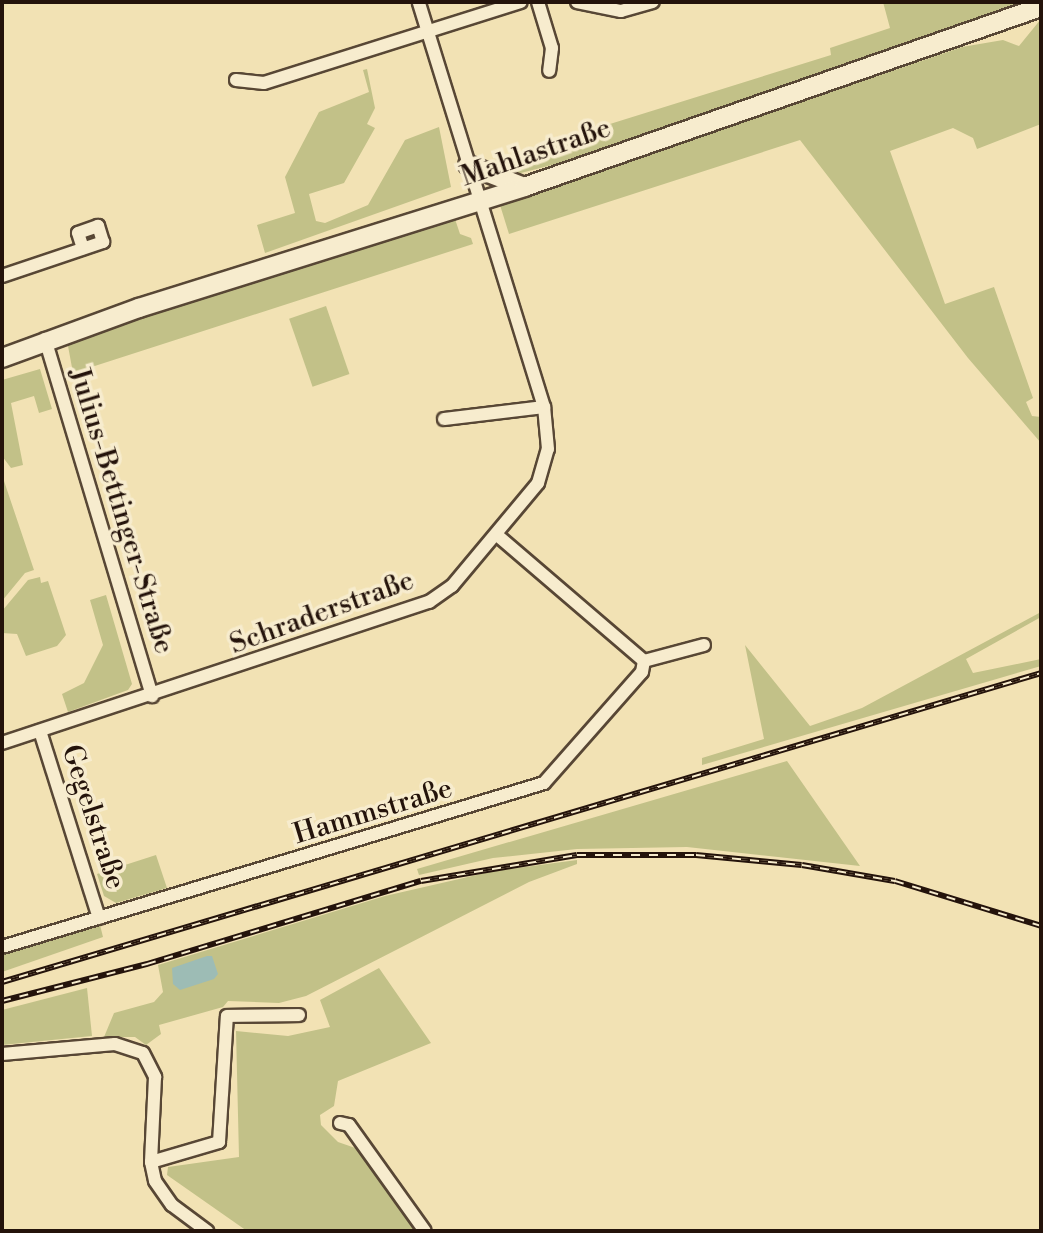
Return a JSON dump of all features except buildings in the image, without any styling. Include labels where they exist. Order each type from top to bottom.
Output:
[{"type":"street","name":"Schraderstraße","points":[[2,743],[399,615],[452,586],[497,535],[545,466],[544,407],[419,2]]},
{"type":"street","points":[[236,80],[264,83],[521,2]]},
{"type":"street","points":[[538,2],[552,48],[549,71]]},
{"type":"street","points":[[577,2],[621,11],[653,2]]},
{"type":"street","name":"Mahlastraße","points":[[2,358],[45,339],[524,187],[1041,7]]},
{"type":"street","points":[[468,165],[524,187]]},
{"type":"street","points":[[2,276],[83,248]]},
{"type":"street","name":"Mahlastraße","points":[[2,347],[45,339]]},
{"type":"street","name":"Julius-Bettinger-Straße","points":[[45,339],[152,696]]},
{"type":"street","points":[[444,419],[544,407]]},
{"type":"street","points":[[497,535],[644,661],[704,645]]},
{"type":"street","name":"Hammstraße","points":[[2,947],[544,783],[632,683],[644,661]]},
{"type":"street","name":"Gegelstraße","points":[[40,731],[99,918]]},
{"type":"street","points":[[151,1162],[219,1142],[227,1016],[299,1015]]},
{"type":"street","points":[[2,1054],[115,1044],[143,1053],[156,1086],[151,1162],[161,1193],[207,1231]]},
{"type":"street","points":[[340,1123],[349,1125],[425,1231]]},
{"type":"shaded area","points":[[883,2],[1035,2],[634,144],[513,175],[485,163],[831,55],[830,48],[890,28]]},
{"type":"shaded area","points":[[1041,19],[1041,124],[977,149],[973,138],[953,128],[890,151],[945,304],[994,287],[1033,398],[1026,402],[1032,416],[1041,417],[1041,443],[968,358],[800,140],[509,234],[500,205],[962,47],[1003,40],[1019,46]]},
{"type":"shaded area","points":[[367,69],[375,108],[367,124],[375,128],[344,183],[309,194],[316,221],[325,223],[368,205],[405,140],[439,127],[451,187],[265,253],[257,225],[295,213],[285,177],[319,112],[369,92],[363,70]]},
{"type":"shaded area","points":[[455,219],[460,234],[471,238],[473,244],[73,373],[68,346],[74,339]]},
{"type":"shaded area","points":[[326,306],[349,374],[313,387],[289,319]]},
{"type":"shaded area","points":[[40,369],[52,409],[39,413],[34,396],[11,403],[23,465],[11,468],[2,456],[2,380]]},
{"type":"shaded area","points":[[2,475],[34,570],[25,573],[2,601]]},
{"type":"shaded area","points":[[40,577],[41,583],[48,581],[66,635],[57,646],[26,656],[17,634],[2,633],[2,611],[28,580]]},
{"type":"shaded area","points":[[106,595],[132,684],[128,690],[68,712],[62,694],[84,683],[103,645],[90,600]]},
{"type":"shaded area","points":[[1041,612],[1041,617],[966,659],[973,673],[1041,659],[1041,666],[702,765],[702,758],[764,739],[745,645],[810,726],[862,708]]},
{"type":"shaded area","points":[[787,761],[860,866],[687,847],[577,849],[493,858],[419,875],[417,869]]},
{"type":"shaded area","points":[[156,855],[167,888],[116,903],[104,896],[97,874]]},
{"type":"shaded area","points":[[577,860],[577,864],[529,882],[306,996],[279,1003],[228,1001],[223,1007],[159,1025],[161,1034],[146,1045],[135,1037],[104,1037],[114,1013],[154,1002],[163,992],[158,965],[385,896],[494,871]]},
{"type":"shaded area","points":[[100,925],[103,937],[2,972],[2,955]]},
{"type":"shaded area","points":[[379,968],[431,1043],[338,1081],[334,1106],[320,1115],[321,1125],[338,1142],[361,1150],[419,1231],[247,1231],[167,1175],[168,1167],[239,1157],[236,1031],[288,1036],[330,1027],[320,1000]]},
{"type":"shaded area","points":[[87,988],[92,1036],[2,1045],[2,1010]]},
{"type":"water","points":[[212,956],[218,974],[214,979],[180,990],[173,984],[172,968]]},
{"type":"railway","points":[[2,982],[1041,673]]},
{"type":"railway","points":[[2,1001],[147,964],[421,881],[577,855],[696,855],[802,865],[895,881],[1041,926]]}]
